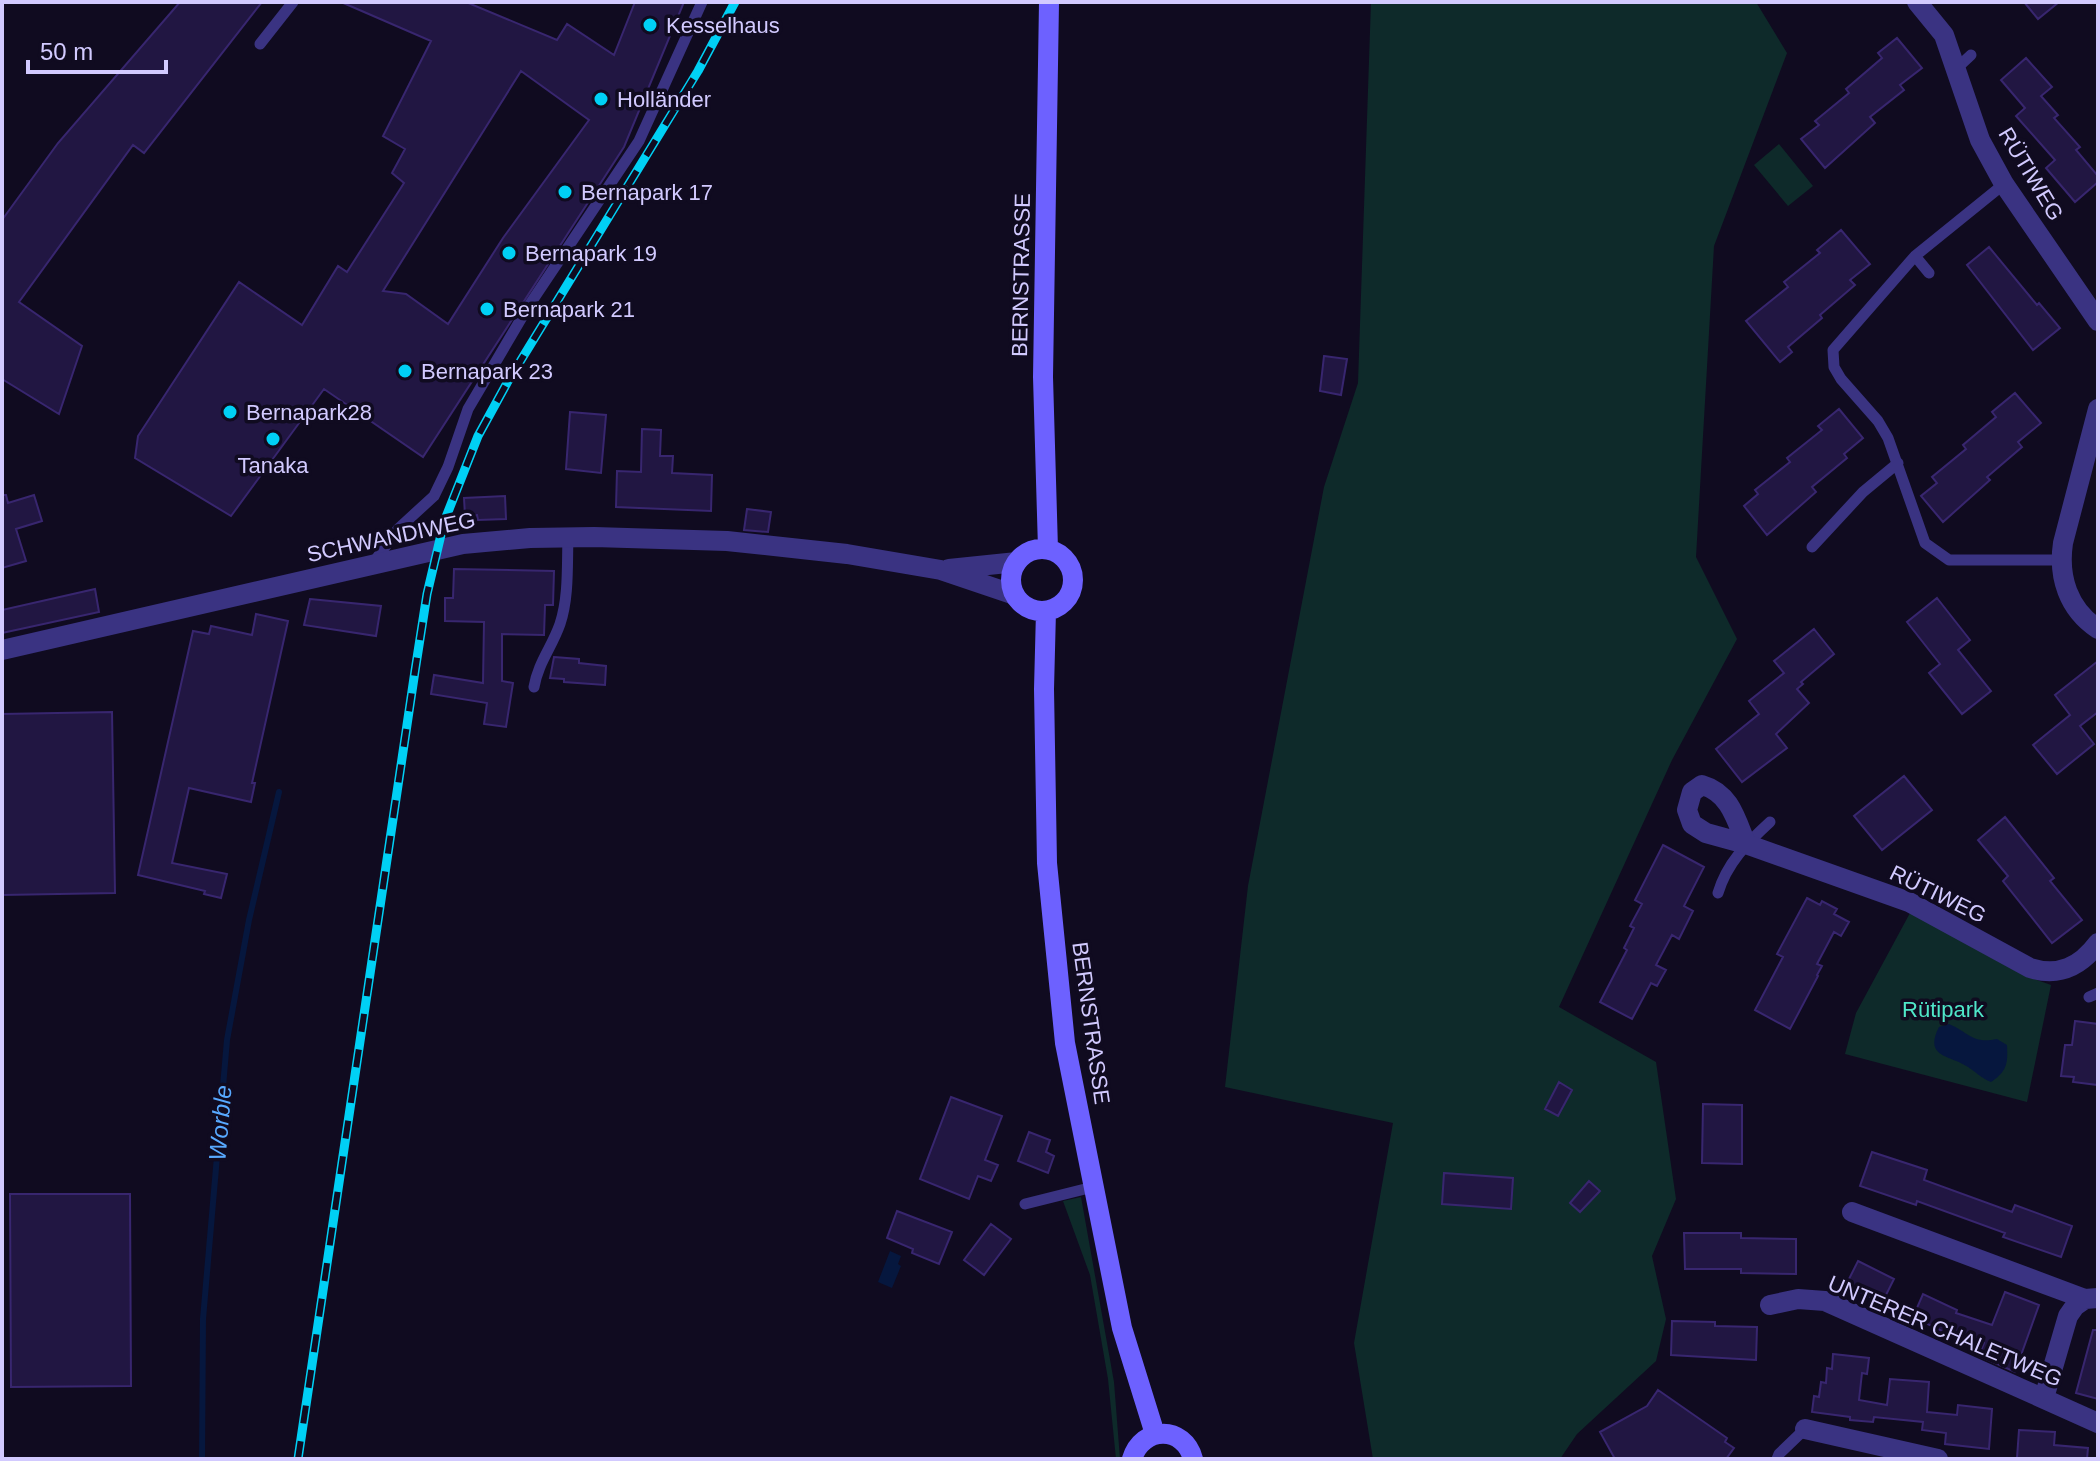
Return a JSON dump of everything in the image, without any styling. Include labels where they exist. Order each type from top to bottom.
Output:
[{"type":"main road","name":"BERNSTRASSE","points":[[1048,549],[1043,377],[1049,2]]},
{"type":"main road","points":[[1048,549],[1063,557],[1072,571],[1073,579],[1068,597],[1046,611],[1028,607],[1015,595],[1011,578],[1017,562],[1031,551],[1048,549]]},
{"type":"main road","name":"BERNSTRASSE","points":[[1046,611],[1047,863],[1065,1043],[1122,1328],[1155,1434]]},
{"type":"main road","points":[[1132,1459],[1140,1443],[1155,1434],[1174,1435],[1182,1439],[1193,1459]]},
{"type":"street","name":"RÜTIWEG","points":[[1917,2],[1964,62],[1980,140],[2004,184],[2098,321]]},
{"type":"street","points":[[2098,409],[2093,447],[2063,543],[2061,560],[2063,582],[2070,599],[2085,619],[2098,629]]},
{"type":"street","name":"SCHWANDIWEG","points":[[2,650],[474,542],[568,537],[727,541],[847,554],[941,570],[1015,595]]},
{"type":"street","name":"SCHWANDIWEG","points":[[941,570],[1017,562]]},
{"type":"street","name":"RÜTIWEG","points":[[1746,844],[1909,902],[2030,968],[2045,973],[2071,968],[2092,952],[2098,943]]},
{"type":"street","points":[[1852,1212],[2092,1299]]},
{"type":"street","name":"UNTERER CHALETWEG","points":[[1770,1305],[1798,1299],[1825,1301],[2098,1423]]},
{"type":"street","points":[[2044,1398],[2068,1316],[2075,1306],[2092,1299]]},
{"type":"street","points":[[1805,1429],[1876,1452],[1938,1459]]},
{"type":"lane","points":[[260,44],[293,2]]},
{"type":"lane","points":[[372,566],[398,529],[438,489],[468,409],[534,297],[639,141],[702,2]]},
{"type":"lane","points":[[2004,184],[1915,256],[1833,350],[1834,367],[1878,421],[1898,463],[1925,543],[1939,555],[1962,562],[2061,560]]},
{"type":"lane","points":[[1915,256],[1929,273]]},
{"type":"lane","points":[[1812,547],[1863,492],[1898,463]]},
{"type":"lane","points":[[534,687],[536,672],[560,626],[565,605],[568,537]]},
{"type":"lane","points":[[1718,893],[1724,872],[1746,844],[1770,822]]},
{"type":"lane","points":[[1025,1204],[1093,1187]]},
{"type":"lane","points":[[1777,1459],[1805,1429]]},
{"type":"green space","points":[[1371,2],[1756,2],[1787,53],[1714,246],[1696,557],[1737,639],[1672,760],[1559,1007],[1656,1062],[1676,1199],[1652,1256],[1666,1319],[1656,1361],[1577,1434],[1560,1459],[1373,1459],[1354,1343],[1393,1123],[1225,1087],[1248,886],[1324,487],[1358,383]]},
{"type":"green space","points":[[1779,144],[1813,186],[1788,206],[1754,165]]},
{"type":"green space","name":"Rütipark","points":[[1910,913],[2023,975],[2051,985],[2027,1102],[1845,1054],[1856,1013]]},
{"type":"green space","points":[[1081,1197],[1114,1382],[1120,1459],[1116,1459],[1108,1379],[1090,1275],[1063,1201]]},
{"type":"water","points":[[1949,1024],[1976,1039],[1997,1039],[2007,1045],[2007,1062],[1991,1082],[1937,1050],[1934,1045],[1939,1027]]},
{"type":"water","points":[[890,1251],[901,1256],[898,1264],[901,1266],[892,1288],[878,1282]]},
{"type":"building","points":[[180,2],[262,2],[144,153],[133,145],[19,302],[82,346],[59,414],[2,379],[2,220],[58,143]]},
{"type":"building","points":[[341,2],[466,2],[557,40],[567,24],[614,55],[635,2],[684,2],[624,147],[423,457],[324,389],[231,516],[135,458],[138,436],[239,282],[302,325],[338,266],[347,272],[404,183],[392,173],[405,149],[383,136],[431,41]],"holes":[[[521,71],[589,120],[503,238],[448,324],[406,294],[383,291]]]},
{"type":"building","points":[[2024,2],[2059,2],[2038,19]]},
{"type":"building","points":[[1897,38],[1922,68],[1900,85],[1904,90],[1870,117],[1875,123],[1825,168],[1801,139],[1819,125],[1815,121],[1849,93],[1846,89],[1882,58],[1878,53]]},
{"type":"building","points":[[2026,58],[2052,87],[2041,96],[2058,115],[2054,118],[2080,147],[2076,150],[2098,176],[2098,182],[2075,202],[2046,168],[2055,160],[2016,116],[2025,108],[2001,80]]},
{"type":"building","points":[[1841,230],[1870,264],[1850,280],[1855,285],[1788,347],[1792,352],[1780,362],[1746,321],[1788,287],[1784,282],[1820,253],[1817,250]]},
{"type":"building","points":[[1989,247],[2060,328],[2033,350],[1967,265]]},
{"type":"building","points":[[1324,356],[1347,359],[1341,395],[1320,391]]},
{"type":"building","points":[[2015,393],[2041,423],[2018,442],[2022,447],[1987,477],[1990,480],[1943,522],[1921,496],[1937,483],[1932,477],[1966,449],[1963,445],[1996,417],[1992,412]]},
{"type":"building","points":[[1839,409],[1863,438],[1844,454],[1847,458],[1812,487],[1816,492],[1767,535],[1744,506],[1758,494],[1755,490],[1790,462],[1787,458],[1822,430],[1818,426]]},
{"type":"building","points":[[570,412],[606,415],[601,473],[566,469]]},
{"type":"building","points":[[642,429],[661,430],[660,456],[673,456],[672,473],[712,475],[711,511],[616,507],[617,471],[641,472]]},
{"type":"building","points":[[2,495],[6,495],[8,503],[34,495],[42,521],[16,529],[26,561],[2,568]]},
{"type":"building","points":[[505,496],[506,519],[478,520],[477,515],[465,516],[464,498]]},
{"type":"building","points":[[747,509],[771,512],[768,532],[744,530]]},
{"type":"building","points":[[454,569],[554,571],[553,605],[545,605],[544,635],[502,634],[502,681],[513,683],[506,727],[484,724],[487,703],[431,694],[434,675],[483,683],[484,622],[445,621],[445,598],[453,598]]},
{"type":"building","points":[[95,589],[99,612],[2,633],[2,610]]},
{"type":"building","points":[[1937,598],[1970,640],[1958,650],[1991,691],[1962,714],[1929,673],[1940,664],[1907,622]]},
{"type":"building","points":[[310,599],[381,606],[376,636],[304,625]]},
{"type":"building","points":[[256,614],[288,621],[252,783],[255,783],[251,802],[189,788],[172,863],[227,874],[221,898],[204,894],[205,891],[138,875],[193,631],[209,634],[211,626],[252,635]]},
{"type":"building","points":[[1814,629],[1834,654],[1797,689],[1809,703],[1776,734],[1787,748],[1742,782],[1716,749],[1759,714],[1749,701],[1784,673],[1774,661]]},
{"type":"building","points":[[554,657],[606,666],[605,685],[550,678]]},
{"type":"building","points":[[2098,661],[2098,712],[2080,726],[2094,744],[2057,774],[2033,745],[2070,715],[2055,695]]},
{"type":"building","points":[[112,712],[115,893],[2,895],[2,714]]},
{"type":"building","points":[[1904,776],[1932,810],[1882,850],[1854,816]]},
{"type":"building","points":[[2005,817],[2054,878],[2050,881],[2082,920],[2052,943],[2003,881],[2008,876],[1978,840]]},
{"type":"building","points":[[1663,845],[1704,867],[1684,906],[1693,911],[1679,939],[1672,935],[1656,965],[1666,970],[1657,986],[1651,983],[1632,1019],[1600,1002],[1627,950],[1624,948],[1634,928],[1630,926],[1642,904],[1635,900]]},
{"type":"building","points":[[1807,898],[1837,909],[1834,914],[1849,922],[1841,936],[1834,932],[1817,964],[1822,966],[1818,976],[1790,1029],[1755,1010],[1783,957],[1777,954]]},
{"type":"building","points":[[2075,1021],[2098,1024],[2098,1085],[2073,1082],[2074,1077],[2061,1076],[2065,1045],[2072,1045]]},
{"type":"building","points":[[1559,1082],[1572,1090],[1558,1116],[1545,1109]]},
{"type":"building","points":[[951,1097],[1002,1116],[985,1160],[998,1165],[991,1181],[978,1176],[969,1199],[920,1179]]},
{"type":"building","points":[[1703,1104],[1742,1105],[1742,1164],[1702,1163]]},
{"type":"building","points":[[1029,1132],[1050,1140],[1046,1152],[1054,1156],[1048,1173],[1018,1161]]},
{"type":"building","points":[[1872,1152],[1927,1170],[1924,1180],[2012,1212],[2015,1205],[2072,1226],[2061,1257],[1917,1201],[1916,1205],[1860,1186]]},
{"type":"building","points":[[1444,1173],[1513,1178],[1511,1209],[1442,1204]]},
{"type":"building","points":[[1589,1181],[1600,1191],[1580,1212],[1570,1203]]},
{"type":"building","points":[[10,1194],[130,1194],[131,1386],[11,1387]]},
{"type":"building","points":[[897,1211],[952,1232],[939,1264],[887,1238]]},
{"type":"building","points":[[991,1224],[1011,1239],[984,1275],[964,1260]]},
{"type":"building","points":[[1684,1233],[1741,1233],[1741,1238],[1796,1239],[1796,1274],[1741,1273],[1741,1269],[1685,1269]]},
{"type":"building","points":[[1858,1261],[1894,1279],[1882,1303],[1846,1285]]},
{"type":"building","points":[[2005,1292],[2039,1305],[2015,1372],[1979,1356],[1984,1343],[1978,1339],[1948,1329],[1946,1333],[1913,1317],[1923,1294],[1957,1310],[1956,1313],[1992,1325]]},
{"type":"building","points":[[1672,1321],[1757,1327],[1756,1360],[1671,1355]]},
{"type":"building","points":[[2093,1330],[2098,1330],[2098,1399],[2076,1393]]},
{"type":"building","points":[[1833,1354],[1869,1358],[1867,1374],[1862,1373],[1859,1400],[1887,1405],[1890,1379],[1929,1382],[1927,1412],[1957,1415],[1958,1405],[1992,1409],[1989,1449],[1945,1444],[1946,1433],[1922,1430],[1923,1422],[1874,1417],[1873,1422],[1850,1420],[1850,1417],[1812,1412],[1814,1396],[1819,1397],[1821,1382],[1826,1383],[1827,1368],[1832,1369]]},
{"type":"building","points":[[1658,1390],[1727,1438],[1725,1442],[1734,1448],[1726,1459],[1615,1459],[1600,1432],[1647,1406]]},
{"type":"building","points":[[2019,1430],[2055,1432],[2054,1445],[2088,1448],[2087,1459],[2017,1458]]},
{"type":"waterway","name":"Worble","points":[[202,1459],[203,1319],[227,1040],[249,920],[279,792]]},
{"type":"railway","points":[[298,1459],[415,671],[427,594],[444,522],[478,436],[507,383],[698,71],[735,2]]},
{"type":"place","name":"Kesselhaus","points":[[650,25]]},
{"type":"place","name":"Holländer","points":[[601,99]]},
{"type":"place","name":"Bernapark 17","points":[[565,192]]},
{"type":"place","name":"Bernapark 19","points":[[509,253]]},
{"type":"place","name":"Bernapark 21","points":[[487,309]]},
{"type":"place","name":"Bernapark 23","points":[[405,371]]},
{"type":"place","name":"Bernapark28","points":[[230,412]]},
{"type":"place","name":"Tanaka","points":[[273,439]]}]
